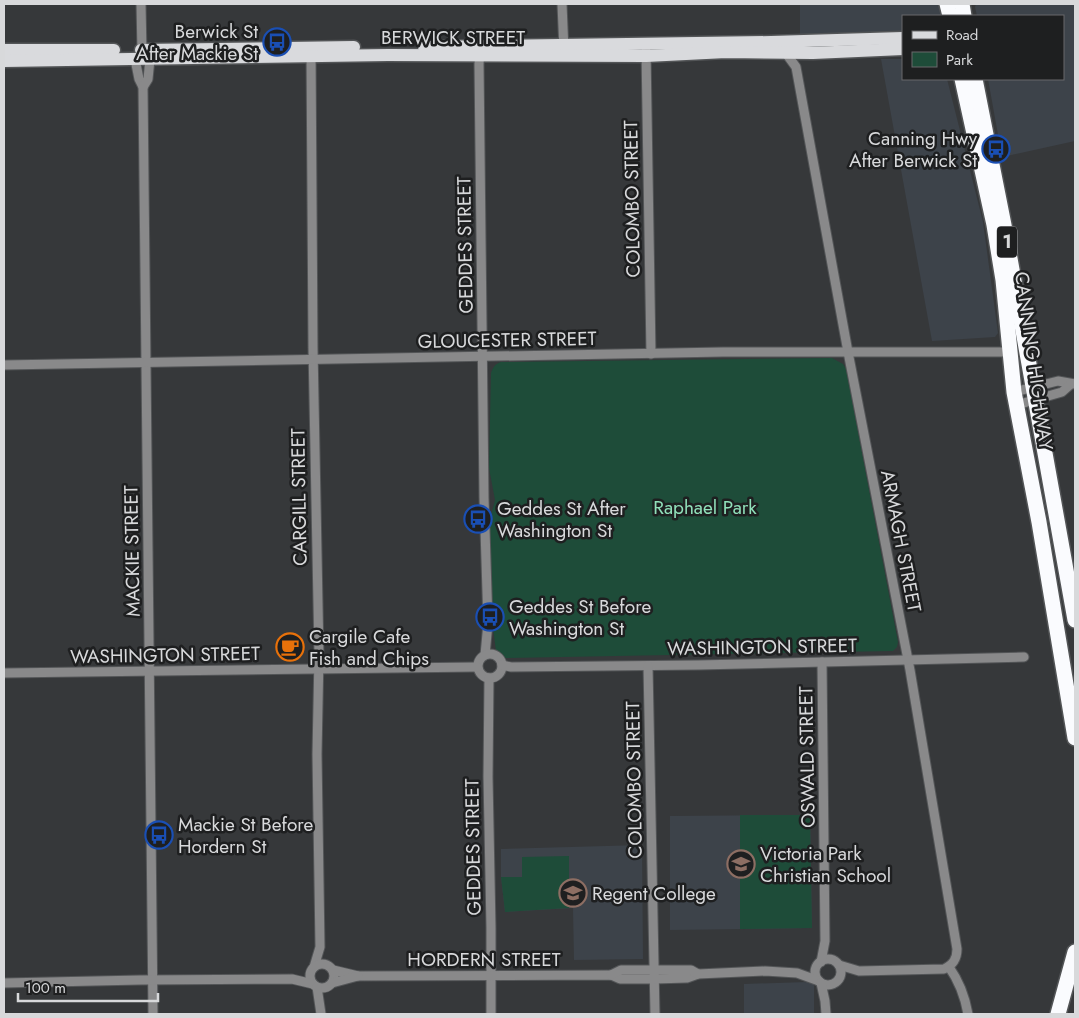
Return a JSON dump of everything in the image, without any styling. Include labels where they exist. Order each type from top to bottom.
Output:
[{"type":"highway","name":"CANNING HIGHWAY","points":[[962,80],[994,224],[1003,280],[1015,399],[1041,530],[1075,738]]},
{"type":"highway","name":"CANNING HIGHWAY","points":[[975,80],[1004,225],[1075,620]]},
{"type":"highway","points":[[1058,1014],[1075,952]]},
{"type":"main road","name":"BERWICK STREET","points":[[646,50],[902,38]]},
{"type":"main road","name":"BERWICK STREET","points":[[4,61],[311,51],[646,50],[804,52],[902,49]]},
{"type":"main road","name":"BERWICK STREET","points":[[4,50],[142,57]]},
{"type":"street","name":"MACKIE STREET","points":[[141,4],[142,57],[139,79],[143,87],[153,1014]]},
{"type":"street","points":[[562,4],[563,50]]},
{"type":"street","name":"COLOMBO STREET","points":[[646,50],[651,354]]},
{"type":"street","name":"CARGILL STREET","points":[[311,51],[313,360],[319,669],[317,754],[320,947],[312,970]]},
{"type":"street","name":"GEDDES STREET","points":[[480,51],[482,357],[488,623],[485,655]]},
{"type":"street","name":"ARMAGH STREET","points":[[784,52],[796,67],[848,352],[908,661],[957,949],[957,956],[948,967]]},
{"type":"street","points":[[796,67],[804,52]]},
{"type":"street","name":"MACKIE STREET","points":[[142,57],[148,79],[143,87]]},
{"type":"street","name":"GLOUCESTER STREET","points":[[4,365],[651,354],[915,351],[1010,352]]},
{"type":"street","points":[[1015,399],[1034,393],[1058,381],[1073,384]]},
{"type":"street","points":[[1015,399],[1034,393]]},
{"type":"street","name":"GEDDES STREET","points":[[488,623],[496,656]]},
{"type":"street","points":[[493,654],[496,656],[502,666],[499,675],[490,678],[480,674],[477,667],[478,661],[485,655],[493,654]]},
{"type":"street","name":"WASHINGTON STREET","points":[[502,666],[648,666],[1024,657]]},
{"type":"street","name":"OSWALD STREET","points":[[819,964],[825,941],[822,662]]},
{"type":"street","name":"COLOMBO STREET","points":[[648,666],[655,1014]]},
{"type":"street","name":"WASHINGTON STREET","points":[[4,673],[477,667]]},
{"type":"street","name":"GEDDES STREET","points":[[490,678],[488,791],[491,1014]]},
{"type":"street","name":"OSWALD STREET","points":[[825,941],[836,963]]},
{"type":"street","name":"CARGILL STREET","points":[[320,947],[330,967]]},
{"type":"street","points":[[860,971],[827,986],[816,978],[815,972],[819,964],[826,959],[860,971],[939,969],[948,967],[957,979],[968,1014]]},
{"type":"street","points":[[825,1002],[842,973],[836,963]]},
{"type":"street","points":[[292,979],[312,970],[319,964],[330,967],[334,975],[321,1010]]},
{"type":"street","name":"HORDERN STREET","points":[[797,973],[819,964]]},
{"type":"street","name":"HORDERN STREET","points":[[330,967],[358,976]]},
{"type":"street","points":[[312,970],[311,981],[315,986],[321,1010]]},
{"type":"street","name":"HORDERN STREET","points":[[331,985],[358,976],[611,975],[620,979],[654,974],[687,978],[698,974],[766,971],[797,973],[820,982]]},
{"type":"street","points":[[4,983],[292,979],[325,988],[331,985]]},
{"type":"street","points":[[820,982],[826,1014]]},
{"type":"shaded area","points":[[800,4],[942,4],[944,15],[902,15],[902,33],[800,35]]},
{"type":"shaded area","points":[[976,4],[1075,4],[1075,141],[1002,157],[988,80],[1064,80],[1064,15],[977,15]]},
{"type":"shaded area","points":[[881,59],[902,59],[902,80],[947,80],[983,222],[998,333],[995,337],[932,341]]},
{"type":"shaded area","name":"Victoria Park Christian School","points":[[810,815],[812,928],[670,930],[670,816]]},
{"type":"shaded area","name":"Regent College","points":[[642,845],[643,959],[574,960],[573,908],[505,912],[501,877],[501,849]]},
{"type":"shaded area","points":[[814,983],[814,1014],[744,1014],[744,984]]},
{"type":"green space","name":"Raphael Park","points":[[832,358],[843,364],[846,369],[898,642],[897,647],[893,651],[506,658],[496,651],[492,620],[489,533],[490,519],[495,500],[489,468],[491,373],[493,367],[501,362]]},
{"type":"green space","points":[[740,815],[810,815],[812,928],[740,929]]},
{"type":"green space","points":[[569,856],[569,908],[505,912],[501,877],[522,877],[522,857]]},
{"type":"place","name":"Berwick St After Mackie St","points":[[277,42]]},
{"type":"place","name":"Canning Hwy After Berwick St","points":[[996,149]]},
{"type":"place","name":"Geddes St After Washington St","points":[[478,519]]},
{"type":"place","name":"Geddes St Before Washington St","points":[[490,617]]},
{"type":"place","name":"Cargile Cafe Fish and Chips","points":[[290,647]]},
{"type":"place","name":"Mackie St Before Hordern St","points":[[159,835]]},
{"type":"place","name":"Victoria Park Christian School","points":[[741,864]]},
{"type":"place","name":"Regent College","points":[[573,893]]}]
